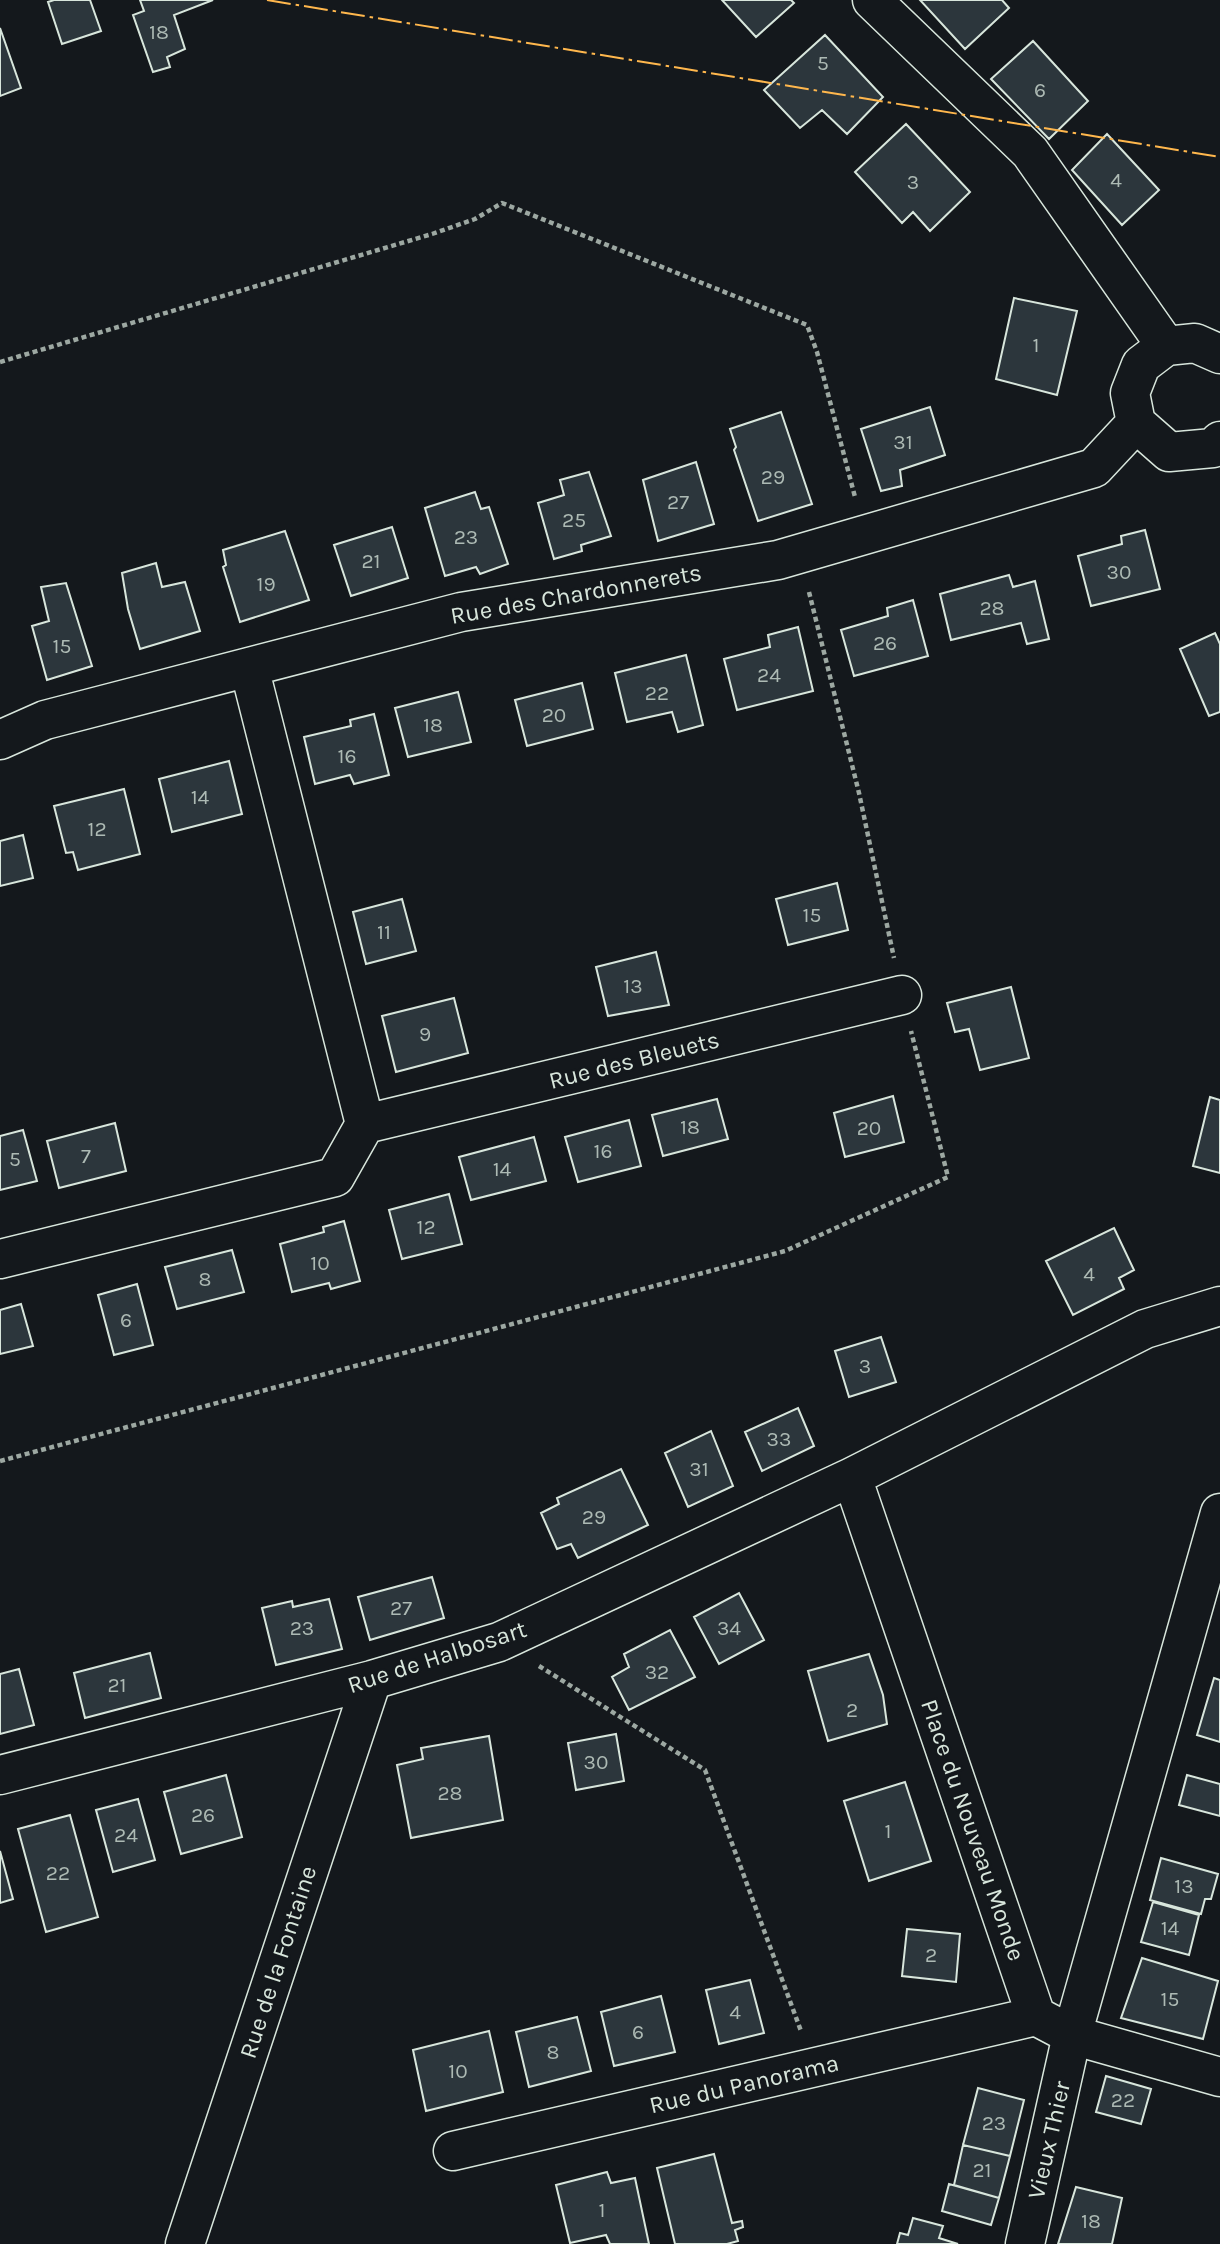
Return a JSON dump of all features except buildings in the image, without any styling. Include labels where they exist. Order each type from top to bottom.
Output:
[{"type":"street","points":[[872,0],[1030,152],[1166,346]]},
{"type":"street","points":[[1217,451],[1169,452],[1136,423],[1130,393],[1141,365],[1166,346],[1195,343],[1220,355]]},
{"type":"street","name":"Rue des Chardonnerets","points":[[0,740],[45,720],[461,612],[778,560],[1094,468],[1136,423]]},
{"type":"street","points":[[0,1259],[335,1177],[365,1124],[249,667]]},
{"type":"street","name":"Rue des Bleuets","points":[[365,1124],[902,995]]},
{"type":"street","points":[[852,1477],[1145,1329],[1220,1306]]},
{"type":"street","name":"Rue de Halbosart","points":[[0,1775],[372,1680],[499,1642],[852,1477]]},
{"type":"street","name":"Place du Nouveau Monde","points":[[852,1477],[1036,2016]]},
{"type":"street","points":[[1072,2035],[1220,1513]]},
{"type":"street","name":"Rue de la Fontaine","points":[[185,2244],[372,1680]]},
{"type":"street","points":[[1036,2016],[1072,2035],[1220,2077]]},
{"type":"street","name":"Rue du Panorama","points":[[453,2151],[1036,2016]]},
{"type":"street","name":"Vieux Thier","points":[[1025,2244],[1072,2035]]},
{"type":"path","points":[[0,362],[432,234],[475,219],[502,203],[807,325],[817,352],[865,535]]},
{"type":"path","points":[[0,1461],[785,1251],[948,1177],[902,995],[859,793],[799,554]]},
{"type":"path","points":[[499,1642],[705,1770],[814,2067]]},
{"type":"power","points":[[267,0],[1220,157]]}]
